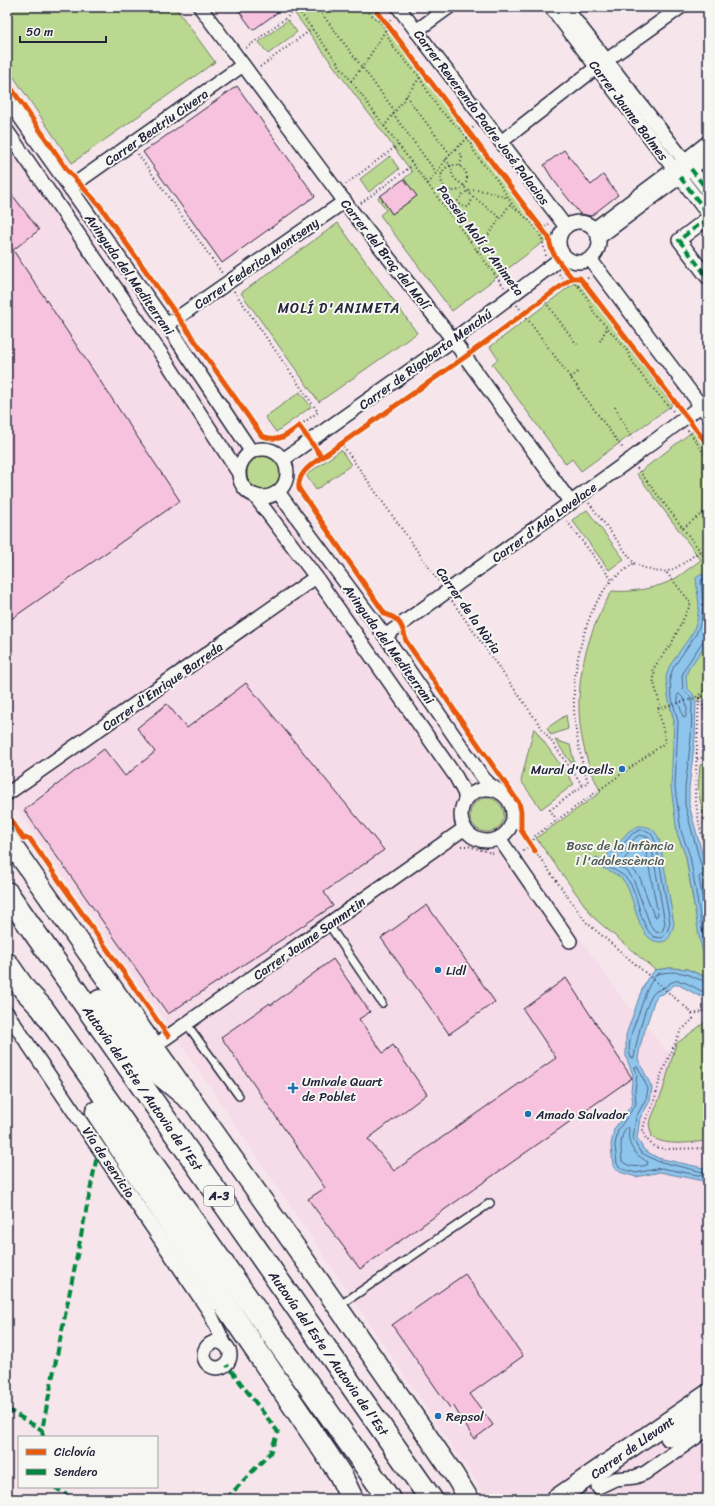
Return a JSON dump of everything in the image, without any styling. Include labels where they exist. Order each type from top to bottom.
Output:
[{"type":"highway","points":[[7,876],[19,887],[112,1018],[161,1075],[191,1100]]},
{"type":"highway","name":"Autovía del Este / Autovia de l'Est","points":[[7,893],[431,1499]]},
{"type":"highway","name":"A-3","points":[[7,964],[25,990],[42,1008],[389,1499]]},
{"type":"highway","points":[[25,990],[32,1014],[178,1235],[340,1474],[352,1499]]},
{"type":"street","name":"Carrer del Braç del Molí","points":[[200,7],[344,201],[453,340],[570,503]]},
{"type":"street","name":"Carrer Reverendo Padre José Palacios","points":[[398,7],[566,227]]},
{"type":"street","points":[[416,31],[449,7]]},
{"type":"street","name":"Carrer Jaume Balmes","points":[[551,7],[602,64],[708,191]]},
{"type":"street","name":"Carrer Jaume Balmes","points":[[565,7],[602,64],[677,173],[708,214]]},
{"type":"street","points":[[501,142],[602,64],[682,7]]},
{"type":"street","name":"Carrer Beatriu Civera","points":[[69,188],[243,65]]},
{"type":"street","name":"Avinguda del Mediterrani","points":[[7,100],[167,326],[251,451]]},
{"type":"street","name":"Avinguda del Mediterrani","points":[[7,131],[162,355],[238,472]]},
{"type":"street","points":[[596,233],[687,165],[708,142]]},
{"type":"street","points":[[687,165],[708,156]]},
{"type":"street","name":"Carrer Federica Montseny","points":[[167,326],[344,201]]},
{"type":"street","points":[[708,218],[680,240],[708,278]]},
{"type":"street","points":[[577,222],[589,225],[596,233],[597,250],[590,259],[579,262],[558,260],[559,236],[566,227],[577,222]]},
{"type":"street","points":[[590,259],[706,407]]},
{"type":"street","name":"Carrer de Rigoberta Menchú","points":[[284,460],[453,340],[558,260]]},
{"type":"street","name":"Carrer d'Ada Lovelace","points":[[385,636],[560,511],[681,421],[706,407]]},
{"type":"street","points":[[258,449],[272,450],[279,454],[284,460],[288,471],[287,477],[286,482],[278,492],[266,497],[254,496],[242,486],[238,472],[243,458],[251,451],[258,449]]},
{"type":"street","name":"Avinguda del Mediterrani","points":[[278,492],[385,636],[484,779],[502,794]]},
{"type":"street","name":"Avinguda del Mediterrani","points":[[254,496],[316,577],[456,777],[465,794],[465,801]]},
{"type":"street","name":"Carrer d'Enrique Barreda","points":[[7,794],[316,577]]},
{"type":"street","points":[[486,789],[494,790],[502,794],[512,805],[513,821],[510,828],[505,834],[491,841],[476,839],[465,828],[461,814],[465,801],[474,792],[486,789]]},
{"type":"street","name":"Carrer Jaume Sanmrtin","points":[[153,1047],[329,925],[465,828]]},
{"type":"street","points":[[7,838],[153,1047],[339,1306],[454,1473],[469,1499]]},
{"type":"street","points":[[499,838],[570,942]]},
{"type":"street","name":"Vía de servicio","points":[[7,1013],[209,1311],[225,1345]]},
{"type":"street","points":[[209,1311],[211,1343]]},
{"type":"street","points":[[218,1342],[225,1345],[230,1351],[230,1358],[227,1365],[218,1369],[210,1366],[204,1359],[205,1350],[211,1343],[218,1342]]},
{"type":"street","name":"Carrer de Llevant","points":[[556,1499],[708,1394]]},
{"type":"street","name":"Carrer de Llevant","points":[[579,1499],[708,1411]]},
{"type":"street","name":"Carrer de Llevant","points":[[598,1487],[615,1479],[636,1477],[645,1473],[708,1429]]},
{"type":"street","points":[[454,1473],[484,1499]]},
{"type":"lane","points":[[329,925],[382,1003]]},
{"type":"lane","points":[[186,1023],[239,1096]]},
{"type":"lane","points":[[339,1306],[490,1203]]},
{"type":"path","points":[[319,7],[319,10],[395,111]]},
{"type":"path","points":[[363,7],[388,30]]},
{"type":"path","points":[[243,65],[297,8]]},
{"type":"path","points":[[378,12],[388,30],[394,47],[420,77],[440,110],[479,146]]},
{"type":"path","points":[[243,65],[312,29]]},
{"type":"path","points":[[351,81],[388,30]]},
{"type":"path","points":[[423,72],[428,78]]},
{"type":"path","points":[[384,126],[420,77]]},
{"type":"path","points":[[406,96],[450,154]]},
{"type":"path","points":[[393,114],[436,173]]},
{"type":"path","points":[[428,184],[450,154],[469,136],[473,125],[483,118]]},
{"type":"path","points":[[461,121],[480,160],[497,180],[511,203],[538,231],[542,239],[546,257],[558,260],[574,278],[588,287]]},
{"type":"path","points":[[344,201],[398,145]]},
{"type":"path","points":[[460,151],[462,158],[460,166]]},
{"type":"path","points":[[446,159],[450,165],[452,175],[456,180],[464,186],[473,197],[500,218]]},
{"type":"path","points":[[344,201],[413,165]]},
{"type":"path","points":[[450,165],[460,166],[464,169],[467,177],[464,186],[459,190],[450,191],[443,186],[440,178],[443,170],[450,165]]},
{"type":"path","points":[[433,177],[440,178]]},
{"type":"path","points":[[473,197],[469,207],[460,205],[458,200],[464,193],[473,190],[484,191],[509,198]]},
{"type":"path","points":[[477,251],[511,203]]},
{"type":"path","points":[[530,214],[546,234]]},
{"type":"path","points":[[562,285],[574,278]]},
{"type":"path","points":[[574,278],[573,282],[581,289],[588,299],[594,313],[627,352],[638,371],[666,401],[708,458]]},
{"type":"path","points":[[536,304],[549,294]]},
{"type":"path","points":[[543,299],[578,346]]},
{"type":"path","points":[[518,317],[530,308]]},
{"type":"path","points":[[600,341],[608,328]]},
{"type":"path","points":[[571,378],[580,372]]},
{"type":"path","points":[[615,407],[632,438]]},
{"type":"path","points":[[294,430],[299,426],[311,440]]},
{"type":"path","points":[[334,448],[347,439]]},
{"type":"path","points":[[582,494],[634,563],[648,570],[666,572],[674,569],[700,551]]},
{"type":"path","points":[[683,528],[708,509]]},
{"type":"path","points":[[560,511],[612,580]]},
{"type":"path","points":[[702,514],[708,522]]},
{"type":"path","points":[[557,820],[550,810],[588,782],[577,740],[574,709],[573,688],[577,655],[589,617],[602,592],[612,580],[634,563]]},
{"type":"path","points":[[448,841],[454,851],[461,846],[491,852],[504,864],[530,843],[535,836],[666,742],[658,709],[660,705],[653,669],[670,647],[691,603],[666,572]]},
{"type":"path","points":[[658,709],[695,698],[708,688]]},
{"type":"path","points":[[698,696],[708,718]]},
{"type":"path","points":[[698,696],[695,796],[699,824],[708,864]]},
{"type":"path","points":[[697,759],[708,756]]},
{"type":"path","points":[[530,843],[586,922],[692,1014],[693,1019],[680,1032],[661,1075],[653,1105],[645,1121],[643,1130],[645,1137],[656,1147],[665,1149],[708,1148]]},
{"type":"path","points":[[692,1014],[708,1011]]},
{"type":"shaded area","points":[[7,116],[515,847],[629,1007],[708,1099],[708,1499],[488,1499],[164,1019],[7,795]]},
{"type":"green space","points":[[7,7],[175,7],[215,62],[72,163],[7,67]]},
{"type":"green space","points":[[290,7],[371,7],[547,239],[452,311],[380,215],[386,210],[378,198],[380,196],[392,214],[416,196],[404,179],[412,172]]},
{"type":"green space","points":[[288,20],[297,32],[268,54],[259,42]]},
{"type":"green space","points":[[390,156],[399,169],[369,192],[360,179]]},
{"type":"green space","points":[[338,223],[417,333],[319,402],[241,293]]},
{"type":"green space","points":[[578,280],[672,405],[581,471],[572,459],[566,464],[492,364],[498,359],[490,347]]},
{"type":"green space","points":[[300,392],[311,407],[276,432],[265,417]]},
{"type":"green space","name":"Bosc de la infància i l'adolescència","points":[[693,431],[708,450],[708,706],[703,696],[696,702],[671,709],[674,721],[677,833],[686,857],[708,974],[706,977],[687,969],[670,968],[655,970],[594,918],[536,838],[601,792],[590,767],[583,742],[579,716],[580,690],[583,665],[590,639],[599,615],[612,591],[636,590],[662,585],[676,578],[701,560],[637,474]]},
{"type":"green space","points":[[341,450],[351,465],[316,490],[306,475]]},
{"type":"green space","points":[[264,456],[276,461],[281,473],[276,485],[264,490],[252,485],[247,473],[252,461]]},
{"type":"green space","points":[[587,510],[624,559],[609,570],[572,520]]},
{"type":"green space","points":[[566,715],[568,729],[551,735],[547,728]]},
{"type":"green space","points":[[534,728],[574,784],[541,809],[521,781]]},
{"type":"green space","points":[[555,740],[570,745],[574,761],[571,763]]},
{"type":"green space","points":[[708,763],[708,838],[698,789],[700,765]]},
{"type":"green space","points":[[487,798],[499,803],[504,815],[499,827],[487,832],[475,827],[470,815],[475,803]]},
{"type":"green space","points":[[708,1020],[708,1141],[672,1143],[658,1140],[652,1137],[649,1124],[663,1090],[676,1044]]},
{"type":"water","points":[[700,575],[708,575],[708,641],[688,670],[686,676],[687,688],[693,694],[696,702],[695,738],[689,788],[689,805],[708,875],[708,974],[699,936],[686,857],[677,833],[671,787],[674,721],[668,696],[666,677],[669,667],[693,632],[697,621],[699,606],[696,578]]},
{"type":"water","points":[[639,826],[650,828],[657,834],[660,842],[674,924],[669,938],[664,942],[653,940],[646,935],[641,927],[631,896],[623,880],[613,872],[593,864],[596,857],[603,860],[629,831]]},
{"type":"water","points":[[670,968],[687,969],[705,977],[708,974],[708,997],[699,996],[679,985],[674,985],[663,994],[658,995],[654,1001],[640,1046],[638,1059],[652,1088],[650,1101],[640,1118],[637,1138],[644,1150],[658,1158],[708,1169],[708,1182],[660,1172],[636,1177],[620,1172],[613,1166],[611,1145],[614,1129],[633,1103],[631,1090],[633,1075],[626,1057],[626,1035],[641,992],[647,979],[655,970]]},
{"type":"building","points":[[236,7],[285,7],[253,30]]},
{"type":"building","points":[[237,86],[315,196],[222,263],[143,152]]},
{"type":"building","points":[[564,150],[591,185],[603,175],[618,195],[591,216],[580,214],[552,178],[544,165]]},
{"type":"building","points":[[404,179],[417,196],[392,214],[380,196]]},
{"type":"building","points":[[7,188],[39,230],[13,250],[180,501],[7,622]]},
{"type":"building","points":[[246,683],[384,850],[324,892],[333,906],[168,1014],[24,810],[104,749],[125,776],[155,752],[137,728],[167,704],[187,728]]},
{"type":"building","name":"Lidl","points":[[427,905],[495,1002],[449,1034],[381,938]]},
{"type":"building","points":[[333,959],[370,1012],[359,1019],[383,1053],[393,1045],[427,1094],[368,1139],[394,1171],[556,1058],[523,1009],[566,978],[632,1078],[360,1269],[308,1199],[325,1188],[221,1037],[270,1003],[271,1005]]},
{"type":"building","points":[[465,1274],[523,1356],[470,1394],[493,1425],[474,1439],[453,1405],[450,1408],[392,1325]]},
{"type":"marked path","points":[[691,169],[708,191]]},
{"type":"marked path","points":[[680,177],[708,214]]},
{"type":"marked path","points":[[708,218],[679,240],[708,278]]},
{"type":"marked path","points":[[43,1436],[42,1430],[99,1146]]},
{"type":"marked path","points":[[226,1499],[270,1453],[278,1432],[227,1365]]},
{"type":"marked path","points":[[7,1409],[42,1430]]},
{"type":"marked path","points":[[56,1488],[74,1499]]},
{"type":"cycle path","points":[[374,7],[549,238],[554,255],[560,264],[572,278],[580,278],[708,445]]},
{"type":"cycle path","points":[[7,82],[68,171],[100,206],[262,436],[273,439],[282,437],[299,426],[322,457],[309,466],[302,474],[299,489],[385,614],[394,618],[400,624],[404,631],[406,641],[519,803],[521,811],[521,830],[535,851]]},
{"type":"cycle path","points":[[322,457],[465,357],[572,278]]},
{"type":"cycle path","points":[[7,814],[23,838],[30,839],[168,1036]]},
{"type":"place","name":"Mural d'Ocells","points":[[622,769]]},
{"type":"place","name":"Lidl","points":[[438,970]]},
{"type":"place","name":"Umivale Quart de Poblet","points":[[293,1088]]},
{"type":"place","name":"Amado Salvador","points":[[528,1114]]},
{"type":"place","name":"Repsol","points":[[438,1416]]},
{"type":"district","name":"MOLÍ D'ANIMETA","points":[[339,308]]}]
